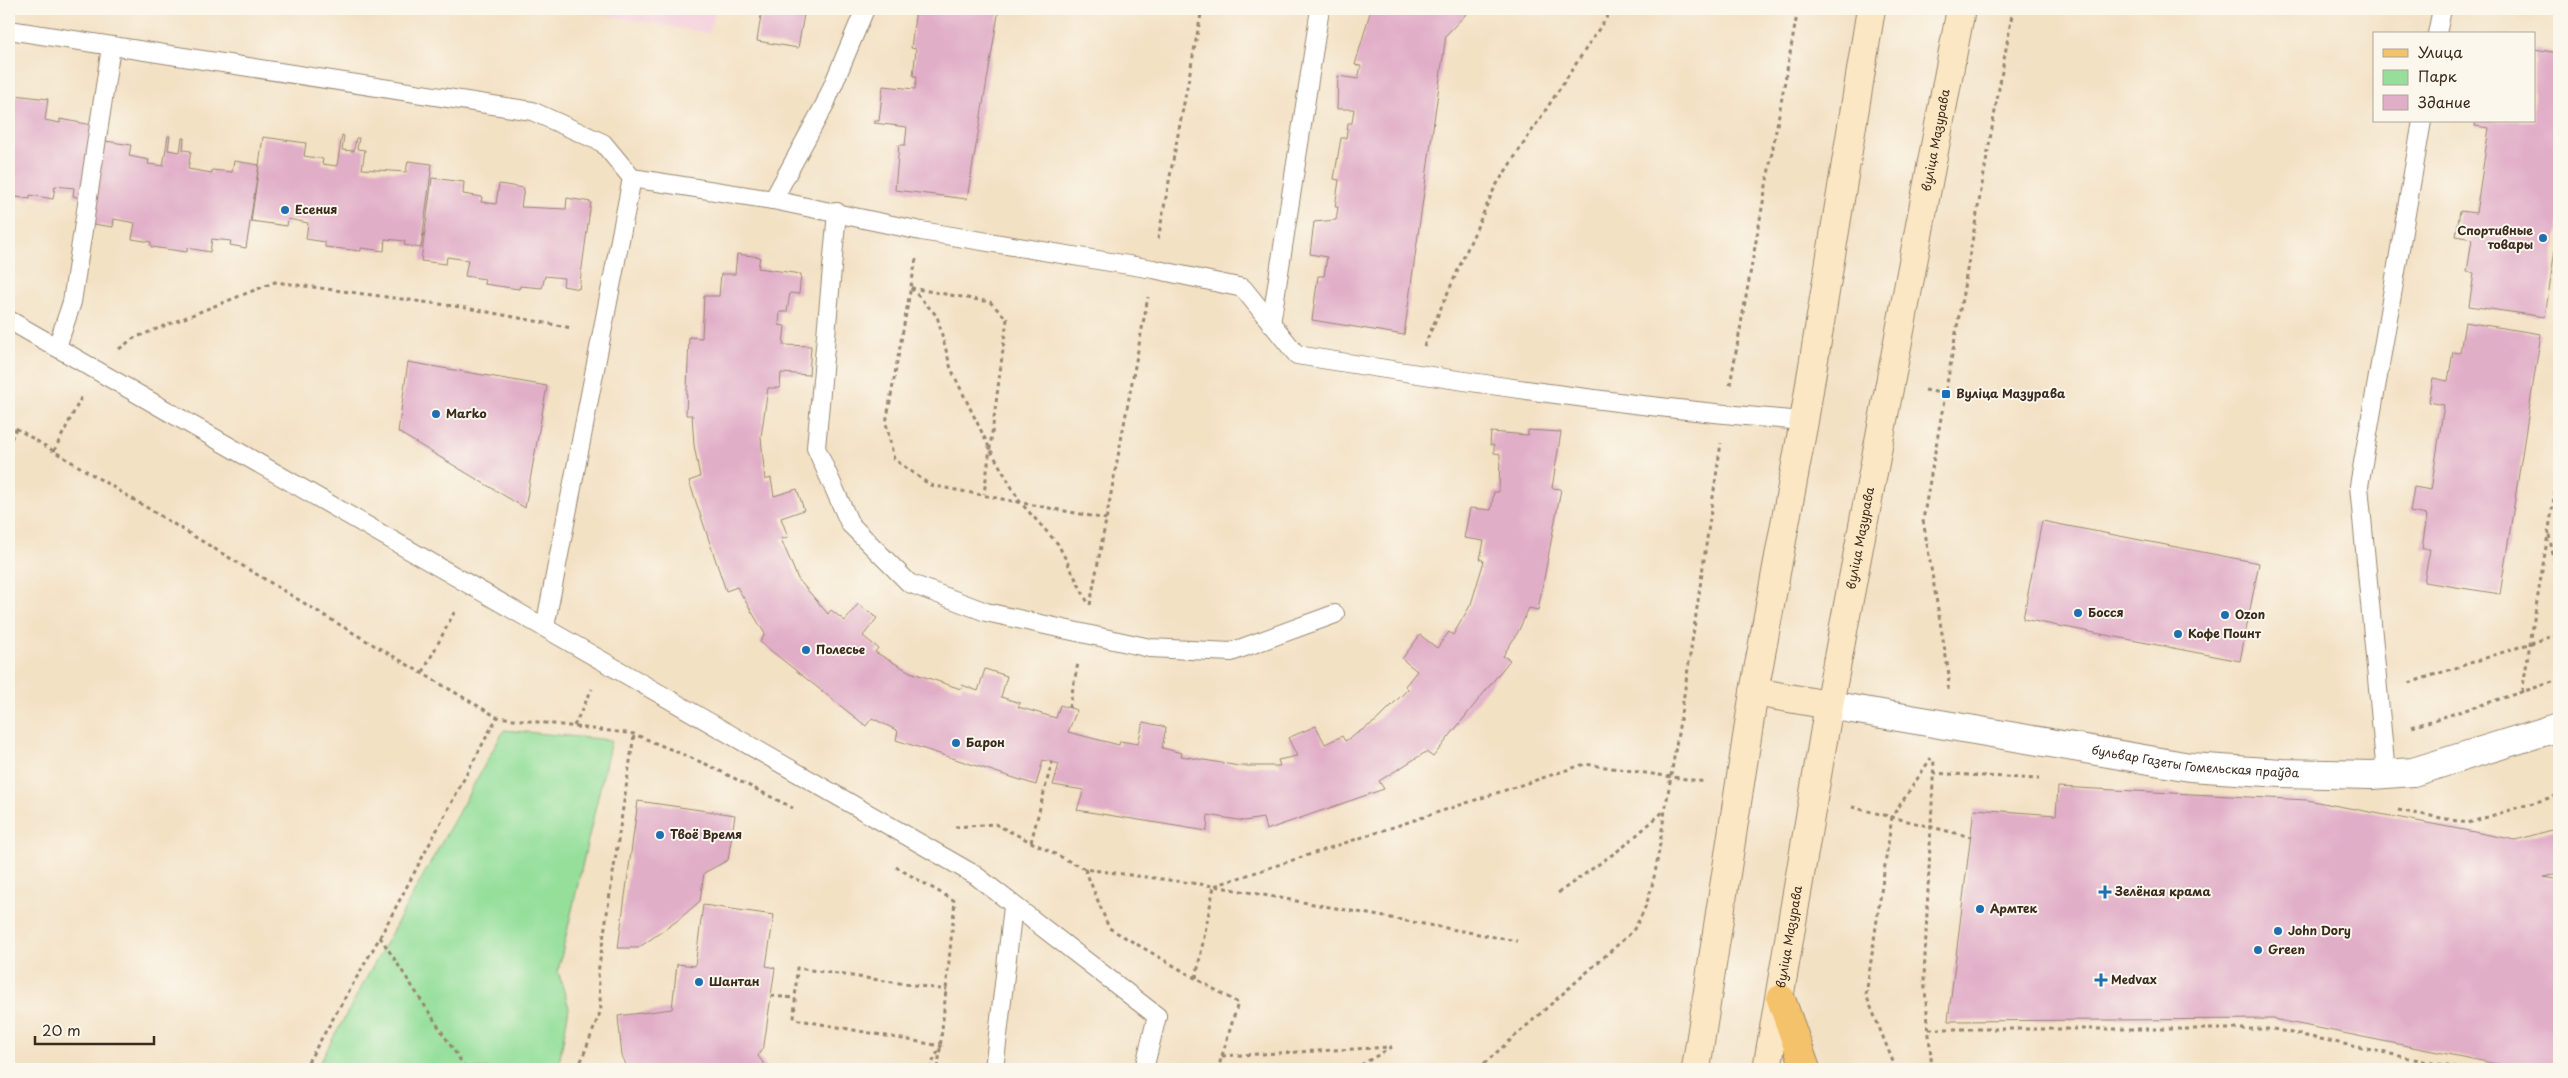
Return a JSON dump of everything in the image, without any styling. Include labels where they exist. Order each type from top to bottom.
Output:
[{"type":"main road","points":[[1696,1069],[1754,692],[1804,421],[1871,9]]},
{"type":"main road","name":"вуліца Мазурава","points":[[1767,1069],[1829,705],[1961,9]]},
{"type":"main road","points":[[1754,692],[1829,705]]},
{"type":"main road","points":[[1780,999],[1806,1069]]},
{"type":"street","name":"бульвар Газеты Гомельская праўда","points":[[1829,705],[2190,767],[2282,774],[2386,774],[2413,772],[2559,727]]},
{"type":"lane","points":[[772,200],[825,104],[865,9]]},
{"type":"lane","points":[[1271,324],[1320,9]]},
{"type":"lane","points":[[2437,32],[2442,9]]},
{"type":"lane","points":[[9,30],[532,111],[603,143],[632,178],[772,200],[921,231],[1153,269],[1243,288],[1297,355],[1412,373],[1725,415],[1804,421]]},
{"type":"lane","points":[[57,347],[72,302],[111,47]]},
{"type":"lane","points":[[2386,774],[2359,486],[2422,122]]},
{"type":"lane","points":[[544,627],[632,178]]},
{"type":"lane","points":[[837,212],[816,448],[850,524],[909,583],[986,612],[1150,648],[1230,652],[1335,614]]},
{"type":"lane","points":[[9,320],[404,549],[544,627],[975,875],[1157,1016],[1144,1069]]},
{"type":"lane","points":[[994,1069],[1014,907]]},
{"type":"path","points":[[1069,708],[1202,9]]},
{"type":"path","points":[[1412,373],[1495,187],[1612,9]]},
{"type":"path","points":[[1478,1069],[1632,932],[1642,917],[1650,896],[1671,777],[1725,415],[1798,9]]},
{"type":"path","points":[[1948,696],[1949,675],[1923,520],[2013,9]]},
{"type":"path","points":[[921,231],[886,423],[894,459],[930,484],[1106,519]]},
{"type":"path","points":[[114,352],[134,338],[275,282],[461,307],[582,330]]},
{"type":"path","points":[[911,288],[937,316],[951,369],[990,449],[1020,502],[1058,544],[1090,605]]},
{"type":"path","points":[[911,288],[990,302],[1007,320],[984,494]]},
{"type":"path","points":[[54,451],[84,391]]},
{"type":"path","points":[[9,424],[355,634],[423,672],[497,717],[634,734],[708,765],[801,812]]},
{"type":"path","points":[[11,439],[16,429]]},
{"type":"path","points":[[2522,692],[2559,468]]},
{"type":"path","points":[[2548,532],[2559,583]]},
{"type":"path","points":[[423,672],[457,606]]},
{"type":"path","points":[[2409,683],[2559,634]]},
{"type":"path","points":[[2408,673],[2410,692]]},
{"type":"path","points":[[2382,737],[2559,680]]},
{"type":"path","points":[[574,726],[592,689]]},
{"type":"path","points":[[304,1069],[380,936],[497,717]]},
{"type":"path","points":[[2413,718],[2414,726]]},
{"type":"path","points":[[578,1069],[601,1010],[598,973],[634,734]]},
{"type":"path","points":[[1896,1069],[1866,995],[1892,817],[1934,753],[1924,978],[1932,1069]]},
{"type":"path","points":[[1031,842],[1052,762]]},
{"type":"path","points":[[1214,886],[1585,764],[1711,783]]},
{"type":"path","points":[[1852,807],[1971,837]]},
{"type":"path","points":[[1558,893],[1623,847],[1665,811]]},
{"type":"path","points":[[950,828],[995,824],[1085,869],[1214,886],[1517,940]]},
{"type":"path","points":[[1085,869],[1110,928],[1238,1003],[1218,1069]]},
{"type":"path","points":[[1196,978],[1214,886]]},
{"type":"path","points":[[938,1069],[955,901]]},
{"type":"path","points":[[380,936],[466,1069]]},
{"type":"path","points":[[941,1046],[794,1019],[797,968],[947,990]]},
{"type":"path","points":[[771,996],[795,998]]},
{"type":"path","points":[[1929,1029],[2273,1029],[2461,1069]]},
{"type":"path","points":[[929,1069],[941,1046]]},
{"type":"path","points":[[1222,1056],[1392,1046],[1354,1069]]},
{"type":"shaded area","points":[[566,9],[716,9],[709,33]]},
{"type":"green space","points":[[504,730],[611,740],[558,971],[569,1008],[558,1069],[316,1069]]},
{"type":"building","points":[[762,9],[805,9],[798,48],[757,41]]},
{"type":"building","points":[[916,9],[999,9],[967,199],[895,190],[899,145],[905,145],[907,127],[874,123],[879,121],[883,86],[915,89],[917,76],[913,76],[916,49],[911,48]]},
{"type":"building","points":[[1371,9],[1471,9],[1446,35],[1404,335],[1312,320],[1318,276],[1324,276],[1327,257],[1310,254],[1314,222],[1336,220],[1338,207],[1335,207],[1339,180],[1334,179],[1341,138],[1346,138],[1348,123],[1352,123],[1354,109],[1337,109],[1338,76],[1358,79],[1361,66],[1355,65]]},
{"type":"building","points":[[2536,49],[2559,53],[2559,222],[2545,317],[2469,306],[2474,273],[2467,272],[2472,239],[2456,236],[2460,211],[2476,213],[2489,128],[2475,126],[2476,122],[2536,122]]},
{"type":"building","points":[[15,95],[48,99],[45,120],[60,123],[60,119],[97,126],[86,199],[73,196],[74,188],[55,186],[53,199],[30,195],[30,199],[9,196],[9,113],[12,114]]},
{"type":"building","points":[[342,135],[344,136],[342,150],[354,151],[356,138],[359,138],[357,149],[365,150],[362,169],[406,172],[408,161],[432,164],[421,248],[404,245],[405,241],[385,239],[384,251],[361,248],[361,251],[325,247],[325,242],[306,239],[308,223],[288,219],[287,226],[251,221],[263,137],[306,143],[304,156],[323,159],[322,164],[337,166]]},
{"type":"building","points":[[168,136],[170,136],[168,150],[180,152],[182,138],[184,138],[183,150],[191,151],[188,169],[212,173],[212,170],[232,172],[234,161],[259,165],[246,248],[230,245],[231,241],[212,239],[210,252],[187,248],[187,252],[151,247],[151,242],[132,239],[135,223],[114,219],[113,227],[86,223],[99,140],[131,145],[129,156],[149,160],[148,164],[163,166]]},
{"type":"building","points":[[432,178],[464,182],[463,194],[482,197],[481,202],[496,204],[499,184],[524,188],[521,207],[566,209],[567,198],[591,202],[579,289],[563,286],[564,278],[545,276],[542,288],[520,286],[519,289],[484,284],[485,279],[465,276],[468,260],[447,257],[446,264],[421,261]]},
{"type":"building","points":[[737,254],[760,257],[758,268],[801,274],[799,294],[790,293],[787,312],[780,312],[779,325],[785,326],[783,345],[811,346],[809,375],[781,373],[780,388],[768,388],[761,437],[765,480],[771,478],[774,496],[797,489],[804,510],[781,518],[788,537],[781,539],[798,579],[828,614],[831,610],[845,621],[858,604],[877,618],[863,636],[878,648],[875,652],[910,672],[961,689],[962,685],[978,691],[985,669],[1007,676],[1001,697],[1020,703],[1018,707],[1056,718],[1060,705],[1077,710],[1068,732],[1119,745],[1120,741],[1138,744],[1143,722],[1166,727],[1162,748],[1182,753],[1181,756],[1239,766],[1280,766],[1278,760],[1297,756],[1288,738],[1316,726],[1325,744],[1342,736],[1345,741],[1376,721],[1408,689],[1405,686],[1417,671],[1402,659],[1420,635],[1437,648],[1449,632],[1453,635],[1471,604],[1484,561],[1480,559],[1484,541],[1464,538],[1470,508],[1491,510],[1494,492],[1499,492],[1500,454],[1494,453],[1494,445],[1490,445],[1491,432],[1528,435],[1528,430],[1561,432],[1552,488],[1561,489],[1538,610],[1529,608],[1518,632],[1503,656],[1510,660],[1433,757],[1426,752],[1379,781],[1384,789],[1266,830],[1263,818],[1244,821],[1208,815],[1207,831],[1077,810],[1084,790],[1053,785],[1059,764],[1043,760],[1036,785],[896,740],[898,731],[872,718],[866,726],[760,642],[765,634],[737,587],[726,591],[689,481],[700,477],[694,445],[692,415],[686,415],[689,337],[702,338],[704,296],[719,296],[721,274],[735,274]]},
{"type":"building","points":[[2465,322],[2541,334],[2500,594],[2424,582],[2430,549],[2422,549],[2427,515],[2410,512],[2414,487],[2431,490],[2444,405],[2429,402],[2433,378],[2448,381],[2453,352],[2460,353]]},
{"type":"building","points":[[408,362],[547,386],[525,508],[398,432]]},
{"type":"building","points":[[2042,521],[2259,563],[2240,661],[2023,619]]},
{"type":"building","name":"Green","points":[[2058,787],[2307,800],[2516,840],[2559,828],[2559,873],[2544,877],[2559,880],[2559,1069],[2522,1069],[2273,1019],[1948,1021],[1974,809],[2056,815]]},
{"type":"building","points":[[638,801],[735,815],[728,860],[704,873],[700,901],[677,921],[638,948],[618,948]]},
{"type":"building","points":[[703,905],[774,915],[766,966],[775,968],[764,1045],[758,1056],[768,1069],[628,1069],[622,1056],[618,1016],[672,1009],[677,964],[695,966]]},
{"type":"place","name":"Есения","points":[[285,210]]},
{"type":"place","name":"Спортивные товары","points":[[2543,238]]},
{"type":"place","name":"Вуліца Мазурава","points":[[1946,394]]},
{"type":"place","name":"Marko","points":[[436,414]]},
{"type":"place","name":"Босся","points":[[2078,613]]},
{"type":"place","name":"Ozon","points":[[2225,615]]},
{"type":"place","name":"Кофе Поинт","points":[[2178,634]]},
{"type":"place","name":"Полесье","points":[[806,650]]},
{"type":"place","name":"Барон","points":[[956,743]]},
{"type":"place","name":"Твоё Время","points":[[660,835]]},
{"type":"place","name":"Зелёная крама","points":[[2105,892]]},
{"type":"place","name":"Армтек","points":[[1980,909]]},
{"type":"place","name":"John Dory","points":[[2278,931]]},
{"type":"place","name":"Green","points":[[2258,950]]},
{"type":"place","name":"Medvax","points":[[2101,980]]},
{"type":"place","name":"Шантан","points":[[699,982]]}]
